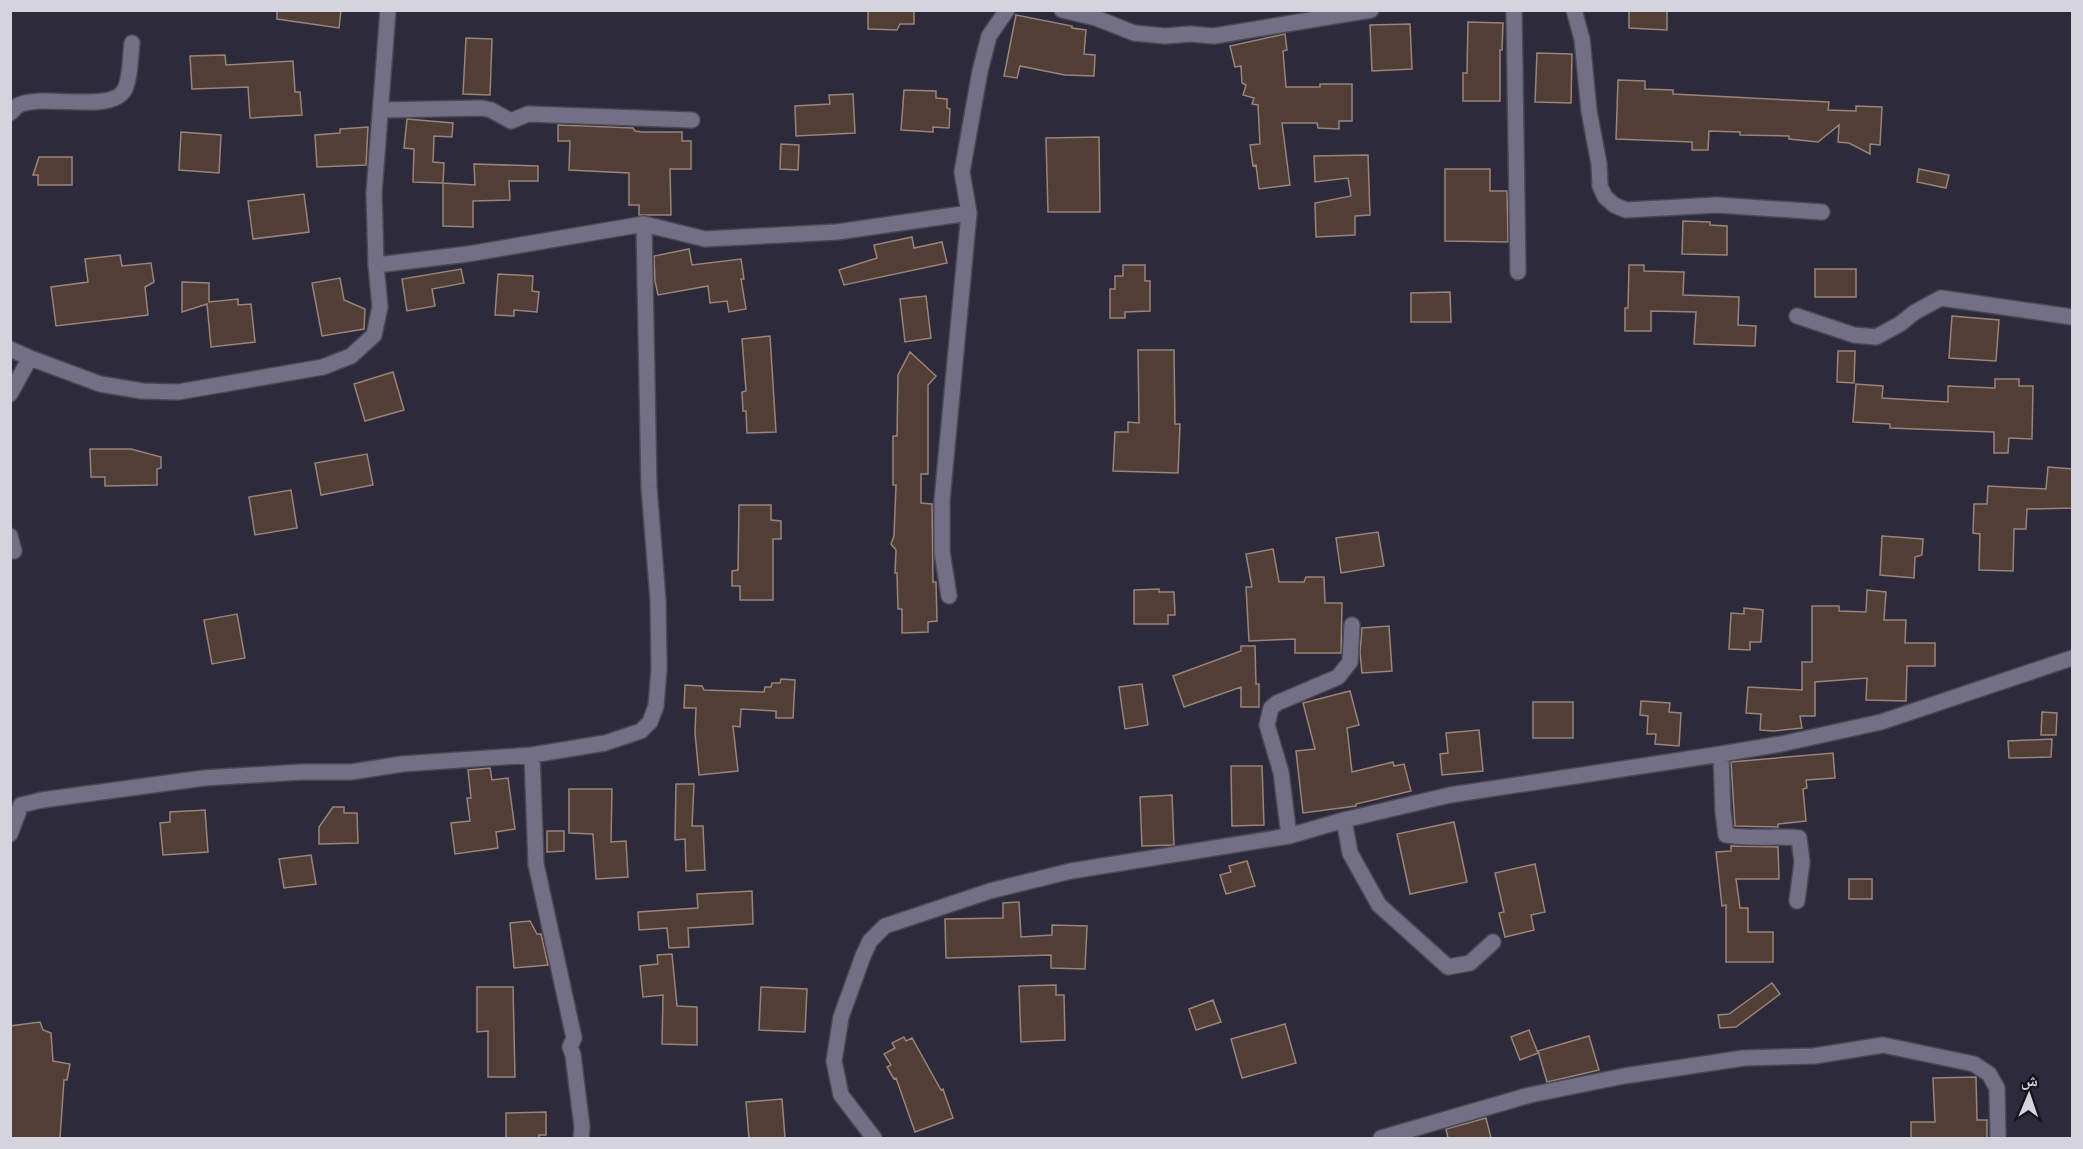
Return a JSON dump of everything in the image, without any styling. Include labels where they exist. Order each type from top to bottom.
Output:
[{"type":"street","points":[[10,349],[100,384],[178,392],[323,367],[351,356],[374,335],[380,307],[376,266],[374,194],[388,10]]},
{"type":"street","points":[[1062,10],[1096,18],[1134,33],[1165,36],[1190,34],[1214,36],[1371,10]]},
{"type":"street","points":[[1514,10],[1518,272]]},
{"type":"street","points":[[1574,10],[1582,39],[1589,111],[1599,164],[1600,186],[1605,197],[1614,205],[1626,210],[1717,205],[1822,212]]},
{"type":"street","points":[[949,596],[942,552],[942,500],[969,213],[962,172],[980,70],[989,36],[1006,11]]},
{"type":"street","points":[[10,113],[18,106],[32,103],[113,99],[123,92],[127,82],[132,43]]},
{"type":"street","points":[[381,110],[482,108],[512,122],[528,114],[692,120]]},
{"type":"street","points":[[376,266],[468,254],[644,224],[705,239],[837,232],[969,213]]},
{"type":"street","points":[[10,834],[21,806],[105,791],[204,778],[301,772],[351,772],[402,764],[532,755],[605,743],[641,731],[650,722],[656,706],[659,669],[658,600],[649,487],[644,224]]},
{"type":"street","points":[[1797,316],[1854,335],[1876,337],[1941,298],[2073,317]]},
{"type":"street","points":[[10,394],[30,358]]},
{"type":"street","points":[[1289,836],[1281,772],[1267,725],[1268,716],[1271,708],[1277,703],[1338,677],[1350,662],[1352,626]]},
{"type":"street","points":[[874,1138],[841,1095],[834,1061],[841,1017],[862,956],[870,941],[885,926],[990,891],[1071,871],[1289,836],[1344,820],[1450,795],[1781,744],[1881,722],[2073,658]]},
{"type":"street","points":[[1721,754],[1726,835],[1743,838],[1777,836],[1799,838],[1802,862],[1797,901]]},
{"type":"street","points":[[532,755],[536,864],[573,1038],[570,1047],[582,1127],[581,1138]]},
{"type":"street","points":[[1344,820],[1350,853],[1379,905],[1448,967],[1470,963],[1493,942]]},
{"type":"street","points":[[1381,1138],[1530,1095],[1624,1076],[1744,1058],[1814,1056],[1883,1045],[1974,1064],[1989,1074],[1998,1088],[1998,1138]]},
{"type":"building","points":[[277,10],[341,10],[339,28],[277,19]]},
{"type":"building","points":[[868,10],[914,10],[914,24],[900,24],[897,30],[868,29]]},
{"type":"building","points":[[1629,10],[1667,10],[1667,30],[1629,28]]},
{"type":"building","points":[[1016,15],[1086,30],[1084,54],[1095,55],[1094,76],[1065,75],[1020,66],[1017,78],[1004,76]]},
{"type":"building","points":[[1468,22],[1503,23],[1502,50],[1500,50],[1500,101],[1463,101],[1463,73],[1467,73]]},
{"type":"building","points":[[1410,24],[1412,69],[1372,71],[1370,25]]},
{"type":"building","points":[[1285,34],[1287,50],[1283,51],[1286,87],[1352,84],[1352,121],[1339,121],[1339,129],[1318,128],[1317,123],[1282,123],[1290,185],[1259,189],[1256,165],[1253,166],[1250,145],[1260,144],[1258,105],[1252,104],[1254,98],[1243,95],[1246,85],[1242,83],[1241,66],[1235,67],[1230,46]]},
{"type":"building","points":[[466,38],[492,39],[490,95],[463,94]]},
{"type":"building","points":[[1537,53],[1572,54],[1571,103],[1535,102]]},
{"type":"building","points":[[225,55],[226,65],[293,61],[295,92],[300,92],[302,115],[250,118],[248,87],[192,89],[190,56]]},
{"type":"building","points":[[1618,80],[1645,81],[1645,89],[1673,90],[1673,94],[1829,102],[1828,110],[1856,111],[1856,106],[1882,107],[1880,145],[1870,144],[1870,154],[1849,143],[1838,142],[1839,125],[1818,142],[1789,139],[1789,136],[1740,135],[1740,132],[1709,131],[1708,150],[1692,150],[1692,142],[1616,139]]},
{"type":"building","points":[[904,90],[936,91],[936,98],[947,99],[947,108],[950,109],[949,128],[933,127],[933,132],[901,130]]},
{"type":"building","points":[[853,94],[855,133],[796,136],[795,106],[830,104],[829,95]]},
{"type":"building","points":[[407,119],[453,123],[452,137],[434,136],[433,162],[444,163],[443,183],[413,182],[414,149],[404,148]]},
{"type":"building","points":[[558,125],[633,128],[635,131],[642,132],[682,132],[682,141],[691,141],[691,169],[670,169],[671,215],[639,215],[639,205],[629,205],[629,173],[569,170],[570,141],[558,141]]},
{"type":"building","points":[[368,127],[366,165],[317,167],[315,135],[340,133],[340,129]]},
{"type":"building","points":[[181,132],[221,135],[219,173],[179,170]]},
{"type":"building","points":[[1099,137],[1100,212],[1048,212],[1046,138]]},
{"type":"building","points":[[781,144],[799,145],[798,170],[780,169]]},
{"type":"building","points":[[1368,155],[1370,215],[1355,216],[1355,235],[1316,237],[1315,203],[1351,196],[1348,178],[1315,182],[1314,156]]},
{"type":"building","points":[[39,157],[72,157],[72,185],[38,185],[38,175],[33,175]]},
{"type":"building","points":[[474,164],[538,166],[538,181],[509,181],[510,200],[473,201],[473,227],[443,226],[443,183],[475,185]]},
{"type":"building","points":[[1445,169],[1490,169],[1490,191],[1507,191],[1508,242],[1445,241]]},
{"type":"building","points":[[1919,169],[1949,175],[1946,188],[1917,182]]},
{"type":"building","points":[[304,194],[309,232],[253,239],[248,201]]},
{"type":"building","points":[[1683,221],[1710,222],[1710,225],[1727,226],[1727,255],[1682,254]]},
{"type":"building","points":[[912,237],[914,248],[942,242],[947,263],[844,285],[839,270],[877,258],[874,245]]},
{"type":"building","points":[[689,249],[692,265],[741,259],[744,279],[741,279],[746,309],[729,312],[727,301],[710,303],[708,286],[658,295],[654,256]]},
{"type":"building","points":[[120,255],[122,266],[151,263],[154,282],[145,287],[148,315],[56,326],[51,287],[88,282],[85,259]]},
{"type":"building","points":[[1123,265],[1145,265],[1145,281],[1150,281],[1150,311],[1125,312],[1125,318],[1110,318],[1110,289],[1115,289],[1115,276],[1123,276]]},
{"type":"building","points":[[1629,265],[1644,265],[1644,271],[1684,272],[1683,295],[1739,297],[1738,325],[1756,326],[1755,346],[1694,344],[1696,312],[1651,311],[1651,331],[1625,331]]},
{"type":"building","points":[[461,269],[464,283],[432,289],[435,306],[407,311],[402,279]]},
{"type":"building","points":[[1815,269],[1856,269],[1856,297],[1815,297]]},
{"type":"building","points":[[498,274],[533,276],[532,291],[539,292],[537,312],[514,310],[514,316],[495,315]]},
{"type":"building","points":[[340,278],[344,300],[365,309],[364,329],[322,336],[312,283]]},
{"type":"building","points":[[182,282],[209,283],[209,302],[238,299],[238,305],[251,304],[255,342],[211,347],[207,304],[182,312]]},
{"type":"building","points":[[1450,292],[1451,322],[1411,322],[1411,293]]},
{"type":"building","points":[[926,296],[931,338],[905,342],[900,299]]},
{"type":"building","points":[[1952,316],[1999,320],[1996,361],[1949,358]]},
{"type":"building","points":[[770,336],[776,432],[747,433],[746,411],[743,411],[742,392],[746,391],[742,339]]},
{"type":"building","points":[[1138,350],[1174,350],[1175,424],[1180,424],[1178,473],[1113,471],[1115,432],[1128,432],[1128,422],[1139,423]]},
{"type":"building","points":[[1838,351],[1855,351],[1854,383],[1837,382]]},
{"type":"building","points":[[910,352],[936,376],[928,385],[928,474],[921,474],[921,503],[932,504],[933,582],[936,582],[937,621],[928,622],[928,632],[902,633],[902,609],[898,609],[897,573],[895,573],[896,550],[891,544],[894,536],[896,485],[893,485],[893,436],[897,436],[898,375]]},
{"type":"building","points":[[393,372],[404,410],[365,421],[354,384]]},
{"type":"building","points":[[1995,379],[2019,379],[2019,386],[2033,386],[2032,439],[2009,438],[2008,453],[1994,453],[1994,432],[1890,428],[1890,424],[1853,422],[1856,384],[1883,386],[1882,398],[1948,402],[1948,386],[1995,388]]},
{"type":"building","points":[[90,449],[131,449],[161,457],[161,468],[157,469],[157,485],[105,486],[105,477],[91,477]]},
{"type":"building","points":[[367,454],[373,485],[321,495],[315,463]]},
{"type":"building","points":[[2048,467],[2073,469],[2073,508],[2027,509],[2026,529],[2014,529],[2013,571],[1979,570],[1980,534],[1973,533],[1974,504],[1987,504],[1988,486],[2046,489]]},
{"type":"building","points":[[291,490],[297,528],[255,535],[249,497]]},
{"type":"building","points":[[739,505],[771,505],[771,520],[781,521],[781,539],[773,539],[773,600],[740,600],[740,586],[732,586],[732,571],[738,570]]},
{"type":"building","points":[[1378,532],[1384,566],[1341,573],[1336,538]]},
{"type":"building","points":[[1882,536],[1923,539],[1922,555],[1915,557],[1914,578],[1880,575]]},
{"type":"building","points":[[1273,549],[1279,582],[1304,582],[1306,577],[1324,577],[1325,603],[1342,603],[1341,653],[1295,653],[1295,639],[1249,641],[1246,587],[1252,587],[1246,554]]},
{"type":"building","points":[[1159,589],[1159,592],[1174,592],[1175,615],[1168,615],[1168,624],[1134,624],[1134,590]]},
{"type":"building","points":[[1867,590],[1886,592],[1884,620],[1906,620],[1905,643],[1935,643],[1935,666],[1907,666],[1906,701],[1866,700],[1867,678],[1815,682],[1815,716],[1800,716],[1802,728],[1760,730],[1761,714],[1746,713],[1748,687],[1802,690],[1802,662],[1812,662],[1812,606],[1839,606],[1839,611],[1866,612]]},
{"type":"building","points":[[1744,608],[1763,610],[1761,642],[1750,642],[1750,650],[1729,649],[1731,613],[1744,614]]},
{"type":"building","points":[[237,614],[245,658],[212,664],[204,620]]},
{"type":"building","points":[[1389,626],[1392,671],[1362,673],[1360,652],[1362,628]]},
{"type":"building","points":[[1241,646],[1255,646],[1259,707],[1241,707],[1241,687],[1184,707],[1173,676],[1241,651]]},
{"type":"building","points":[[781,679],[795,680],[793,718],[776,718],[776,711],[741,709],[740,727],[733,726],[738,771],[699,775],[695,733],[696,708],[684,708],[685,685],[702,686],[704,690],[764,692],[765,687],[771,687],[772,683],[780,683]]},
{"type":"building","points":[[1142,684],[1148,725],[1125,729],[1119,687]]},
{"type":"building","points":[[1350,691],[1359,725],[1347,728],[1352,772],[1393,762],[1394,766],[1404,764],[1411,791],[1356,804],[1356,806],[1303,813],[1296,751],[1315,749],[1303,703]]},
{"type":"building","points":[[1641,701],[1670,703],[1669,712],[1681,713],[1679,746],[1655,744],[1656,734],[1647,734],[1648,716],[1640,715]]},
{"type":"building","points":[[1533,702],[1573,702],[1573,738],[1533,738]]},
{"type":"building","points":[[2042,712],[2057,713],[2056,735],[2041,735]]},
{"type":"building","points":[[1479,730],[1483,771],[1442,775],[1440,754],[1448,753],[1446,733]]},
{"type":"building","points":[[2052,739],[2051,757],[2009,758],[2008,741]]},
{"type":"building","points":[[1833,753],[1835,778],[1806,780],[1807,788],[1803,789],[1806,821],[1778,824],[1778,827],[1735,826],[1731,762]]},
{"type":"building","points":[[1231,766],[1262,766],[1264,825],[1232,826]]},
{"type":"building","points":[[490,768],[492,780],[508,778],[515,829],[496,832],[498,848],[455,854],[451,823],[470,821],[467,798],[471,798],[468,770]]},
{"type":"building","points":[[676,784],[694,784],[692,826],[703,826],[705,870],[686,871],[685,839],[675,840]]},
{"type":"building","points":[[569,789],[612,789],[611,842],[626,841],[628,877],[596,879],[593,834],[569,833]]},
{"type":"building","points":[[1172,795],[1174,845],[1142,846],[1140,797]]},
{"type":"building","points":[[333,807],[344,807],[344,813],[357,813],[358,843],[319,844],[319,827]]},
{"type":"building","points":[[205,810],[208,852],[163,855],[160,823],[170,822],[170,812]]},
{"type":"building","points":[[1454,822],[1467,882],[1410,894],[1397,834]]},
{"type":"building","points":[[547,831],[564,831],[564,851],[547,852]]},
{"type":"building","points":[[1731,846],[1778,847],[1779,879],[1736,879],[1740,908],[1748,908],[1748,932],[1773,932],[1773,962],[1726,962],[1726,905],[1722,906],[1716,852],[1731,851]]},
{"type":"building","points":[[311,855],[316,884],[284,888],[279,859]]},
{"type":"building","points":[[1247,861],[1255,886],[1226,894],[1220,875],[1231,872],[1229,866]]},
{"type":"building","points":[[1535,864],[1545,912],[1531,915],[1534,930],[1505,937],[1499,913],[1504,912],[1495,873]]},
{"type":"building","points":[[1849,879],[1872,879],[1872,899],[1849,899]]},
{"type":"building","points":[[752,891],[753,924],[688,928],[689,947],[669,948],[667,928],[639,930],[638,912],[698,908],[697,894]]},
{"type":"building","points":[[1019,902],[1021,937],[1052,935],[1052,925],[1087,926],[1085,969],[1051,968],[1051,955],[946,958],[945,919],[1003,918],[1003,903]]},
{"type":"building","points":[[530,921],[537,934],[541,934],[548,965],[514,968],[510,923]]},
{"type":"building","points":[[672,954],[677,1006],[697,1007],[697,1045],[662,1044],[663,995],[643,997],[640,966],[658,964],[657,955]]},
{"type":"building","points":[[1772,983],[1780,994],[1736,1027],[1720,1028],[1718,1015],[1729,1014]]},
{"type":"building","points":[[1056,985],[1056,995],[1064,995],[1065,1040],[1021,1042],[1019,986]]},
{"type":"building","points":[[477,987],[513,987],[515,1077],[488,1077],[488,1031],[477,1032]]},
{"type":"building","points":[[761,987],[807,989],[805,1032],[759,1030]]},
{"type":"building","points":[[1213,1000],[1221,1022],[1196,1030],[1189,1009]]},
{"type":"building","points":[[40,1022],[43,1030],[51,1033],[53,1061],[70,1064],[67,1080],[64,1080],[60,1138],[10,1138],[10,1026]]},
{"type":"building","points":[[1285,1024],[1296,1063],[1242,1078],[1231,1039]]},
{"type":"building","points":[[1529,1030],[1538,1053],[1520,1060],[1511,1037]]},
{"type":"building","points":[[1589,1036],[1599,1070],[1547,1082],[1538,1051]]},
{"type":"building","points":[[904,1037],[906,1041],[912,1038],[941,1090],[943,1089],[953,1118],[915,1132],[896,1078],[894,1079],[887,1067],[891,1065],[884,1054],[895,1048],[892,1043]]},
{"type":"building","points":[[1976,1077],[1977,1120],[1987,1120],[1987,1138],[1911,1138],[1911,1122],[1935,1122],[1933,1078]]},
{"type":"building","points":[[782,1099],[785,1138],[749,1138],[746,1102]]},
{"type":"building","points":[[546,1112],[546,1135],[539,1135],[539,1138],[506,1138],[506,1113]]},
{"type":"building","points":[[1486,1118],[1491,1138],[1448,1138],[1446,1129]]}]
